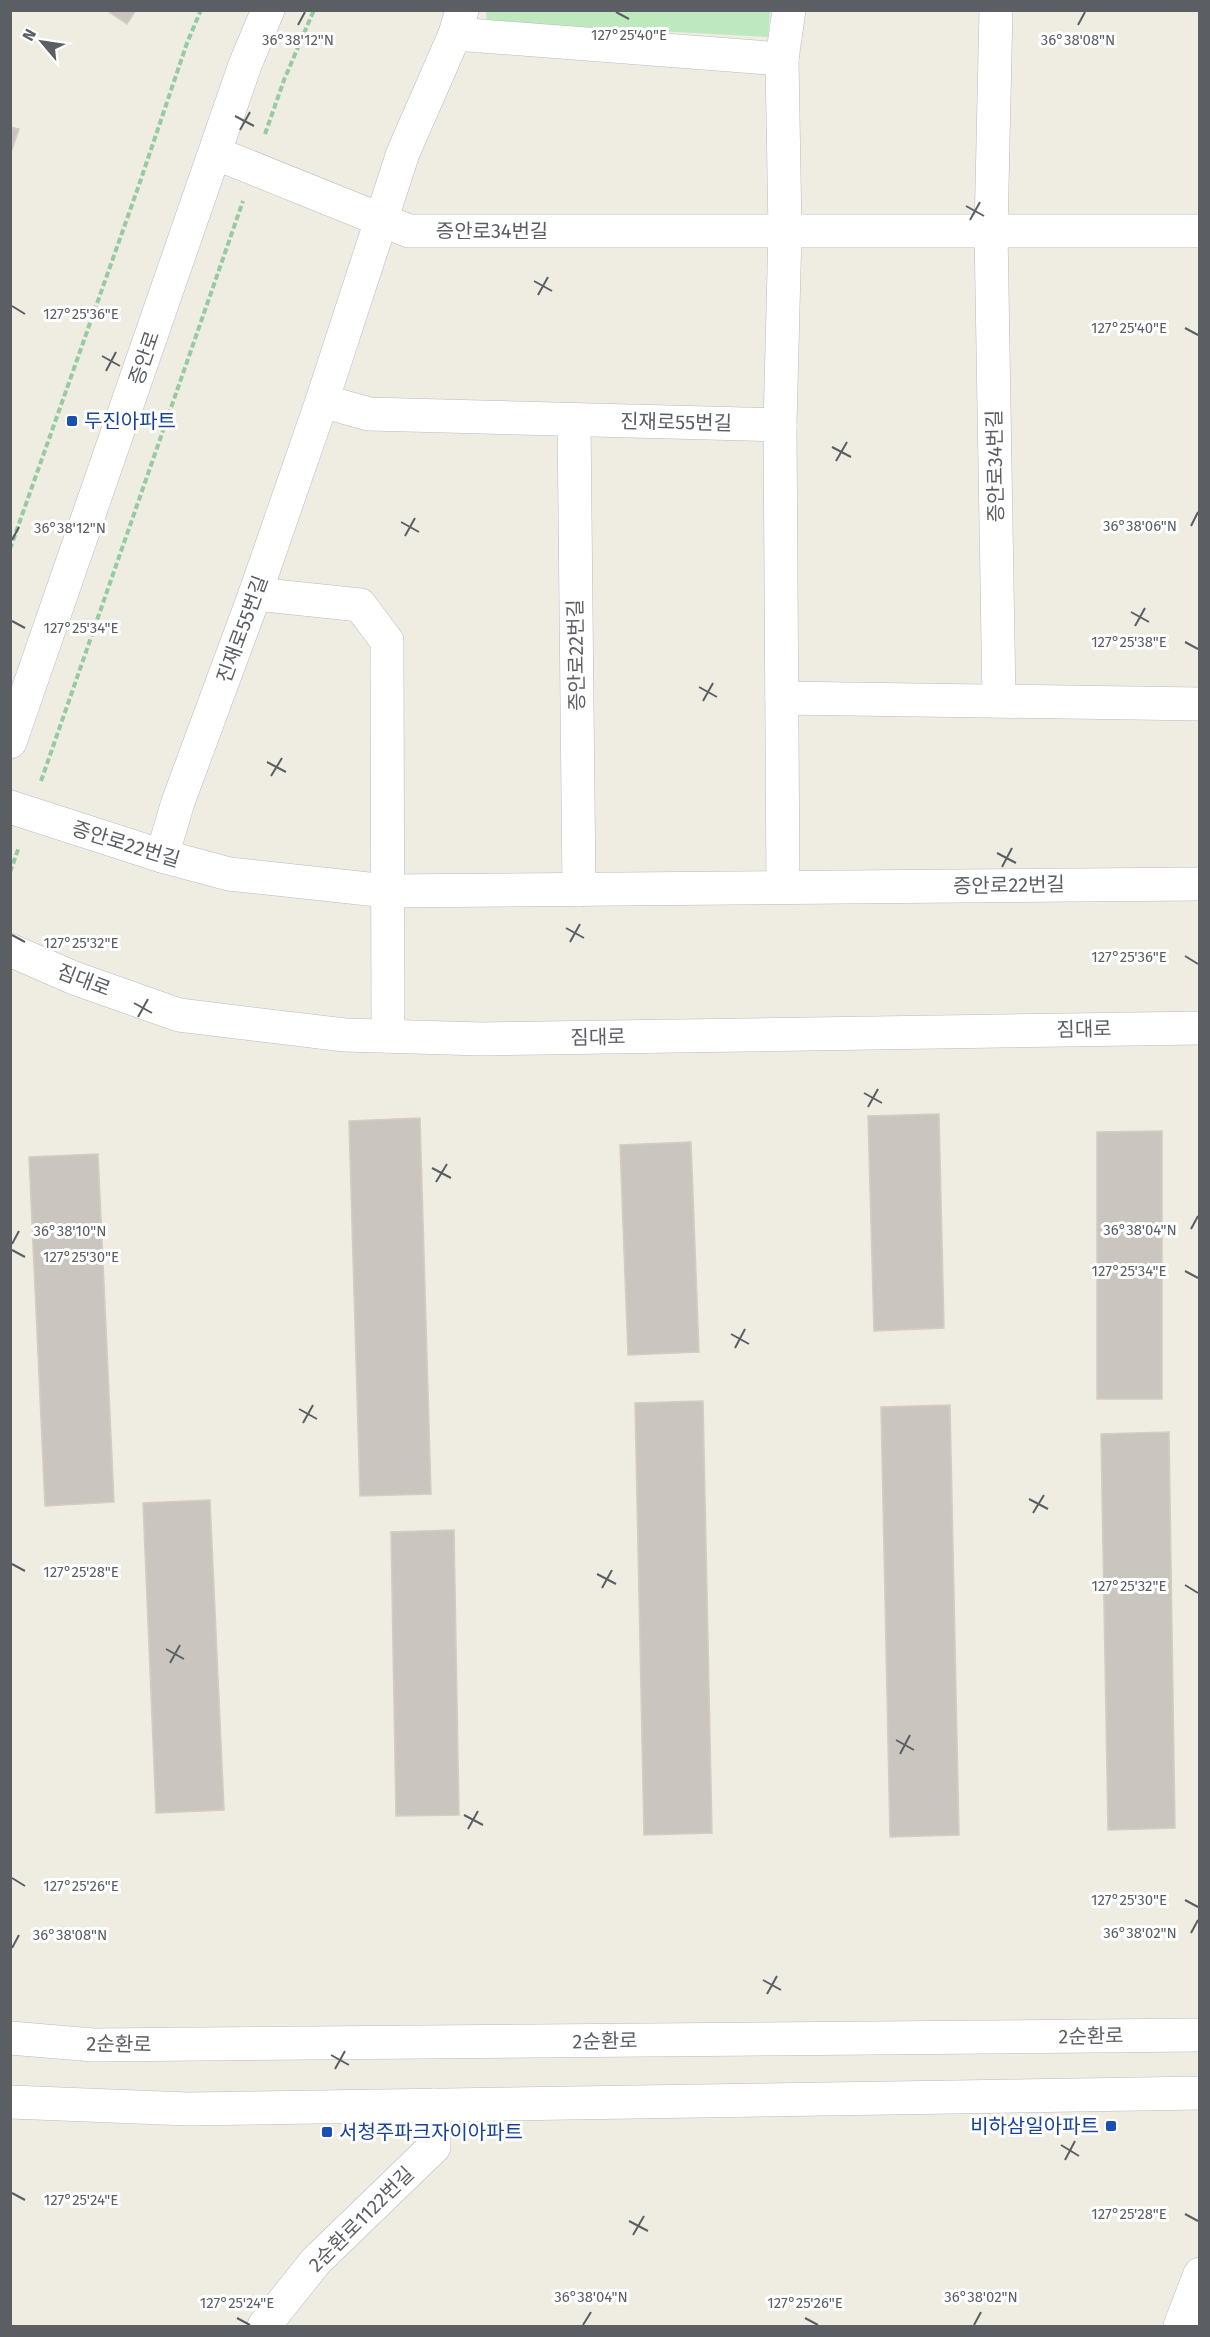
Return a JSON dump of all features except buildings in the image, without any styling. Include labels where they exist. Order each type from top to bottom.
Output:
[{"type":"street","name":"증안로","points":[[10,741],[244,65],[268,10]]},
{"type":"street","points":[[783,887],[780,425],[785,231],[782,59],[789,10]]},
{"type":"street","name":"증안로34번길","points":[[996,10],[991,231],[999,700]]},
{"type":"street","name":"진재로55번길","points":[[162,856],[178,802],[255,594],[322,402],[403,153],[459,22],[782,59]]},
{"type":"street","name":"증안로34번길","points":[[215,153],[409,231],[1200,231]]},
{"type":"street","name":"진재로55번길","points":[[322,402],[369,414],[780,425]]},
{"type":"street","name":"증안로22번길","points":[[574,420],[579,890]]},
{"type":"street","points":[[255,594],[360,605],[387,641],[388,1036]]},
{"type":"street","points":[[782,698],[1200,704]]},
{"type":"street","name":"증안로22번길","points":[[10,807],[162,856],[229,874],[387,891],[1200,884]]},
{"type":"street","name":"짐대로","points":[[10,950],[74,978],[179,1015],[345,1035],[482,1039],[1200,1028]]},
{"type":"street","name":"2순환로","points":[[10,2038],[93,2045],[1200,2035]]},
{"type":"street","points":[[10,2102],[188,2109],[1200,2093]]},
{"type":"street","name":"2순환로1122번길","points":[[264,2326],[316,2261],[434,2147],[435,2105]]},
{"type":"street","points":[[1180,2326],[1200,2274]]},
{"type":"path","points":[[10,549],[187,43],[201,10]]},
{"type":"path","points":[[41,782],[284,80],[314,10]]},
{"type":"path","points":[[10,872],[22,838]]},
{"type":"green space","points":[[486,11],[770,11],[768,37],[487,22]]},
{"type":"place","name":"두진아파트","points":[[72,421]]},
{"type":"place","name":"비하삼일아파트","points":[[1111,2126]]},
{"type":"place","name":"서청주파크자이아파트","points":[[327,2132]]}]
